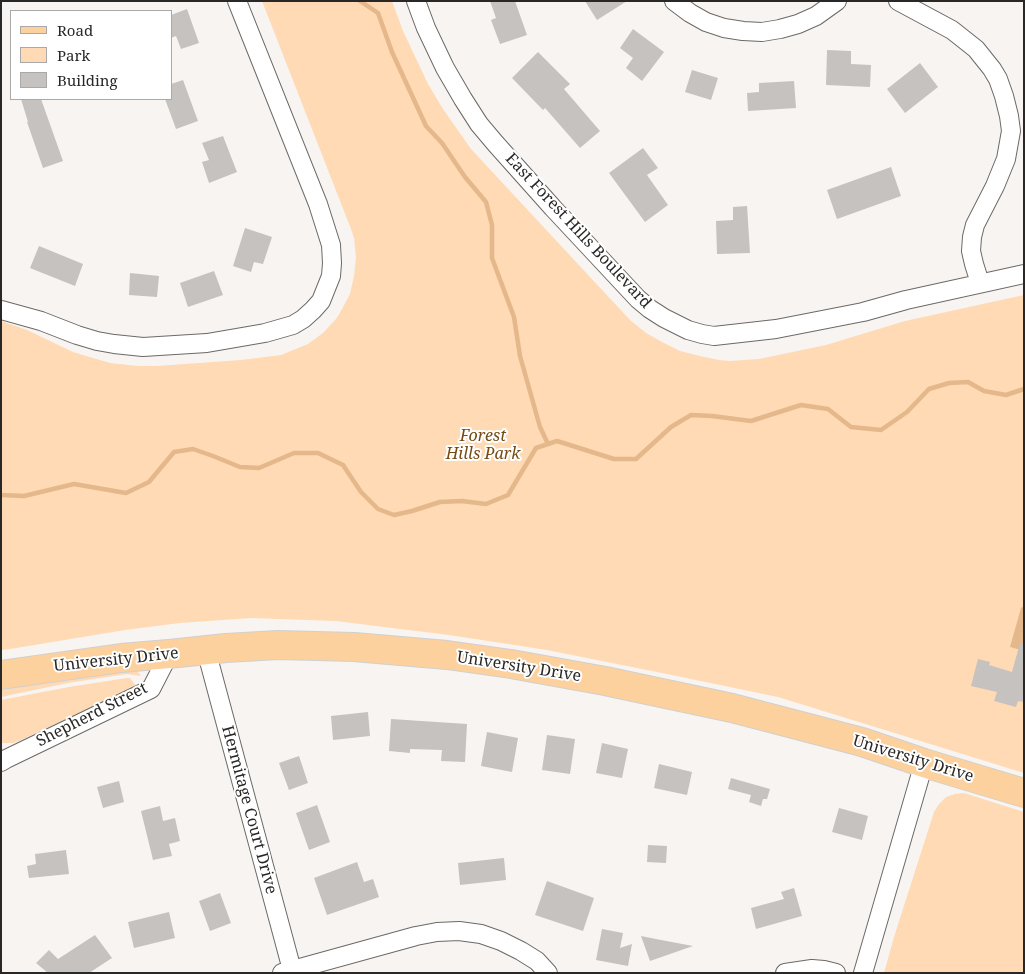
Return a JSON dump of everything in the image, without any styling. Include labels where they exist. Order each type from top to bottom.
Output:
[{"type":"main road","name":"University Drive","points":[[1,674],[121,658],[278,645],[354,647],[447,655],[511,664],[732,708],[862,742],[1024,793]]},
{"type":"street","points":[[1,310],[97,341],[143,346],[207,343],[265,333],[293,325],[303,319],[317,305],[324,295],[331,276],[331,245],[318,204],[237,1]]},
{"type":"street","name":"East Forest Hills Boulevard","points":[[416,1],[426,28],[445,68],[463,99],[495,143],[638,299],[664,318],[688,330],[714,336],[776,330],[863,312],[906,300],[1024,274]]},
{"type":"street","points":[[674,1],[706,22],[724,28],[762,32],[798,24],[816,16],[837,1]]},
{"type":"street","points":[[898,1],[952,30],[976,48],[992,69],[1004,96],[1011,131],[1006,160],[975,225],[972,237],[971,251],[980,283]]},
{"type":"street","name":"Hermitage Court Drive","points":[[206,650],[287,971]]},
{"type":"street","name":"Shepherd Street","points":[[3,759],[151,689],[169,654]]},
{"type":"street","points":[[862,973],[924,763]]},
{"type":"street","points":[[287,971],[416,936],[437,932],[459,931],[481,934],[521,950],[537,961],[548,973]]},
{"type":"street","points":[[785,973],[812,969],[836,973]]},
{"type":"green space","name":"Forest Hills Park","points":[[262,1],[392,1],[403,31],[428,84],[471,149],[630,320],[646,333],[680,351],[719,360],[759,359],[826,345],[905,321],[1024,295],[1024,773],[778,697],[547,650],[449,635],[336,621],[251,618],[180,623],[1,650],[1,321],[27,330],[73,352],[110,363],[157,366],[241,360],[281,355],[308,344],[323,333],[336,319],[350,294],[356,257],[354,238]]},
{"type":"green space","points":[[136,669],[141,676],[127,674],[68,683],[1,697],[1,690],[18,686]]},
{"type":"green space","points":[[130,678],[136,686],[19,741],[1,743],[1,700]]},
{"type":"green space","points":[[964,793],[1024,812],[1024,973],[884,973],[934,812],[946,797]]},
{"type":"shaded area","points":[[1024,606],[1024,651],[1010,647],[1021,608]]},
{"type":"building","points":[[490,1],[515,1],[527,35],[500,44],[491,20],[496,18]]},
{"type":"building","points":[[585,1],[627,1],[597,20]]},
{"type":"building","points":[[187,9],[199,43],[181,49],[176,36],[172,38],[172,15]]},
{"type":"building","points":[[633,29],[664,52],[642,81],[626,68],[633,58],[620,48]]},
{"type":"building","points":[[827,50],[851,51],[851,64],[871,65],[870,87],[826,85]]},
{"type":"building","points":[[538,52],[570,84],[564,89],[600,131],[580,148],[545,108],[543,110],[512,78]]},
{"type":"building","points":[[920,63],[938,87],[905,113],[887,89]]},
{"type":"building","points":[[692,70],[718,78],[711,100],[685,92]]},
{"type":"building","points":[[183,80],[198,121],[176,129],[165,100],[172,100],[172,84]]},
{"type":"building","points":[[794,81],[796,108],[748,111],[747,93],[759,92],[759,83]]},
{"type":"building","points":[[21,100],[41,100],[63,161],[43,168]]},
{"type":"building","points":[[223,136],[237,172],[209,183],[202,162],[209,160],[202,143]]},
{"type":"building","points":[[643,148],[658,168],[647,175],[668,205],[645,222],[609,173]]},
{"type":"building","points":[[891,167],[901,196],[837,219],[827,190]]},
{"type":"building","points":[[747,206],[750,253],[717,254],[716,221],[733,220],[733,207]]},
{"type":"building","points":[[245,228],[272,237],[263,264],[254,262],[251,272],[233,266]]},
{"type":"building","points":[[39,246],[83,264],[75,286],[30,268]]},
{"type":"building","points":[[214,271],[223,295],[188,307],[180,283]]},
{"type":"building","points":[[130,273],[159,276],[157,297],[129,295]]},
{"type":"building","points":[[1020,643],[1024,643],[1024,702],[1018,701],[1016,707],[994,701],[997,692],[971,686],[978,659],[990,662],[989,665],[1012,672]]},
{"type":"building","points":[[368,712],[370,736],[333,740],[331,716]]},
{"type":"building","points":[[391,719],[467,724],[465,762],[441,761],[442,750],[410,749],[410,753],[389,751]]},
{"type":"building","points":[[487,732],[518,738],[512,772],[481,766]]},
{"type":"building","points":[[547,735],[575,739],[570,774],[542,770]]},
{"type":"building","points":[[602,743],[628,749],[622,778],[596,773]]},
{"type":"building","points":[[299,756],[308,783],[289,790],[279,763]]},
{"type":"building","points":[[659,764],[692,772],[687,795],[654,788]]},
{"type":"building","points":[[731,778],[770,789],[767,799],[763,799],[761,806],[749,802],[751,795],[728,789]]},
{"type":"building","points":[[119,781],[124,802],[103,808],[97,787]]},
{"type":"building","points":[[317,805],[330,842],[309,850],[296,813]]},
{"type":"building","points":[[160,806],[163,821],[175,818],[180,841],[169,844],[172,856],[153,860],[141,811]]},
{"type":"building","points":[[839,808],[868,816],[862,840],[832,832]]},
{"type":"building","points":[[648,845],[667,846],[666,863],[647,862]]},
{"type":"building","points":[[66,850],[69,874],[29,878],[27,866],[36,864],[35,854]]},
{"type":"building","points":[[504,858],[506,880],[460,885],[458,863]]},
{"type":"building","points":[[357,862],[364,882],[373,879],[379,897],[327,915],[314,878]]},
{"type":"building","points":[[547,881],[594,898],[583,931],[535,915]]},
{"type":"building","points":[[794,888],[802,916],[756,929],[751,908],[784,899],[781,892]]},
{"type":"building","points":[[220,893],[231,923],[210,931],[199,901]]},
{"type":"building","points":[[169,912],[175,938],[134,948],[128,922]]},
{"type":"building","points":[[602,929],[623,933],[620,948],[632,944],[628,966],[596,960]]},
{"type":"building","points":[[95,935],[112,958],[89,973],[48,973],[36,963],[49,950],[58,959]]},
{"type":"building","points":[[641,936],[661,940],[693,946],[650,961]]},
{"type":"waterway","points":[[360,1],[378,13],[392,52],[426,126],[442,143],[465,177],[486,202],[492,225],[492,258],[514,317],[520,356],[540,427],[548,444]]},
{"type":"waterway","points":[[1,495],[24,496],[74,484],[126,493],[149,482],[174,452],[193,449],[240,467],[259,468],[294,453],[318,453],[343,465],[361,492],[378,509],[394,515],[440,502],[462,501],[486,504],[508,495],[536,448],[557,441],[614,459],[636,459],[671,427],[691,415],[751,421],[801,405],[828,409],[851,427],[881,430],[907,412],[929,389],[949,383],[968,382],[984,391],[1006,395],[1024,389]]}]
